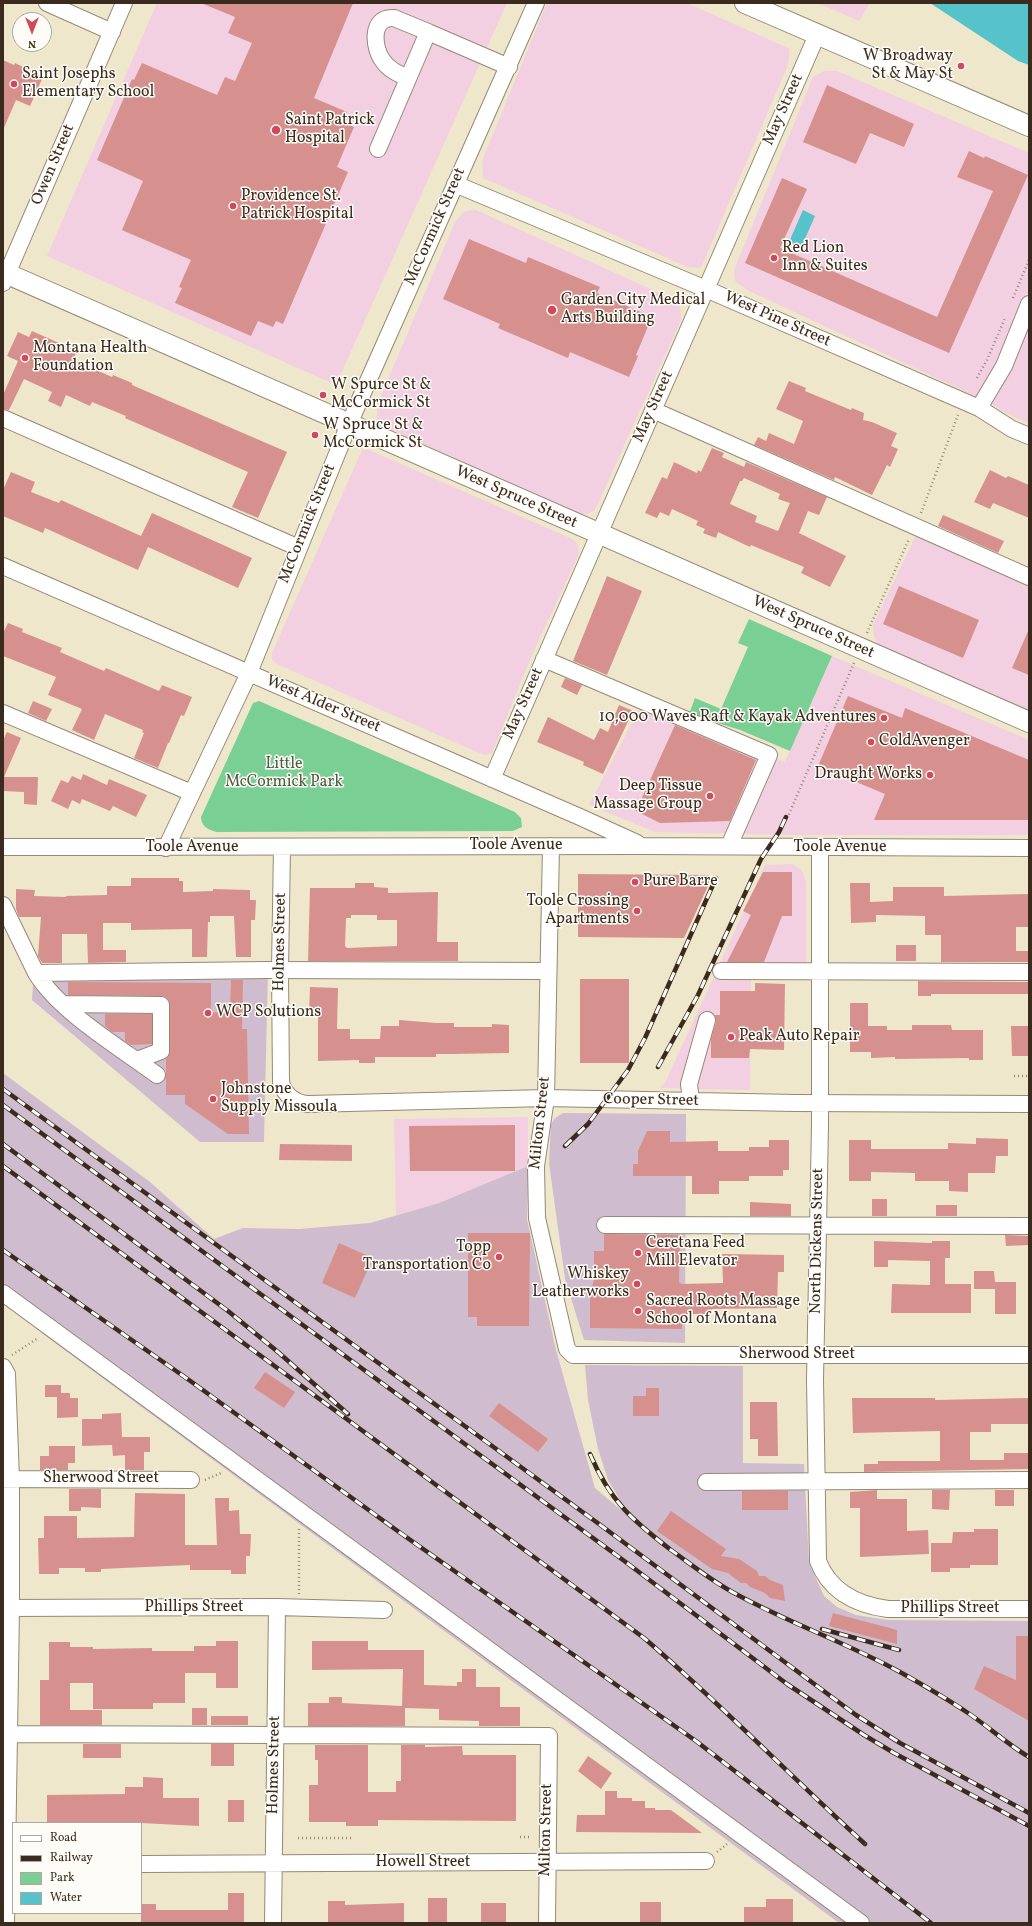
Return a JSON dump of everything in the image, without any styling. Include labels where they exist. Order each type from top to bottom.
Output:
[{"type":"main road","points":[[745,3],[1029,126]]},
{"type":"main road","name":"West Spruce Street","points":[[4,276],[349,424],[598,535],[1029,722]]},
{"type":"street","points":[[48,3],[112,32]]},
{"type":"street","name":"Owen Street","points":[[4,276],[124,3]]},
{"type":"street","name":"McCormick Street","points":[[166,848],[249,673],[349,424],[455,184],[509,67],[536,3]]},
{"type":"street","points":[[408,78],[388,67],[378,54],[375,43],[375,33],[378,24],[388,18],[394,18],[509,67]]},
{"type":"street","points":[[378,149],[428,32]]},
{"type":"street","name":"May Street","points":[[492,779],[817,35]]},
{"type":"street","name":"West Pine Street","points":[[455,184],[706,289],[979,408],[1012,429],[1029,436]]},
{"type":"street","points":[[979,408],[1004,366],[1029,304]]},
{"type":"street","points":[[653,410],[898,518],[915,528],[1029,577]]},
{"type":"street","points":[[3,418],[299,548]]},
{"type":"street","name":"West Alder Street","points":[[3,566],[580,817],[642,846]]},
{"type":"street","points":[[544,659],[769,756],[729,846]]},
{"type":"street","points":[[3,713],[192,793]]},
{"type":"street","name":"Milton Street","points":[[551,846],[546,1098],[536,1166],[537,1218],[567,1349]]},
{"type":"street","name":"Toole Avenue","points":[[3,847],[166,848],[729,846],[820,848],[1029,848]]},
{"type":"street","name":"Holmes Street","points":[[282,847],[280,970],[282,1085]]},
{"type":"street","name":"North Dickens Street","points":[[820,848],[819,1225],[815,1355],[818,1561],[823,1574],[840,1592],[870,1607]]},
{"type":"street","points":[[3,905],[36,973],[45,987],[63,1004],[157,1075]]},
{"type":"street","points":[[36,973],[280,970],[548,971]]},
{"type":"street","points":[[721,971],[1029,972]]},
{"type":"street","points":[[63,1004],[161,1005],[161,1051],[137,1060]]},
{"type":"street","points":[[691,1101],[689,1084],[707,1020]]},
{"type":"street","name":"Cooper Street","points":[[282,1085],[289,1096],[297,1102],[306,1104],[546,1098],[820,1104],[1029,1104]]},
{"type":"street","points":[[605,1225],[1029,1226]]},
{"type":"street","points":[[3,1293],[861,1923]]},
{"type":"street","name":"Sherwood Street","points":[[567,1349],[573,1355],[1029,1355]]},
{"type":"street","points":[[5,1362],[7,1374],[7,1608],[9,1734],[6,1923]]},
{"type":"street","name":"Sherwood Street","points":[[7,1478],[191,1480]]},
{"type":"street","points":[[706,1482],[816,1480],[1029,1480]]},
{"type":"street","name":"Phillips Street","points":[[870,1607],[888,1609],[1029,1609]]},
{"type":"street","name":"Phillips Street","points":[[7,1608],[297,1608],[384,1610]]},
{"type":"street","name":"Holmes Street","points":[[274,1923],[273,1864],[277,1608]]},
{"type":"street","points":[[9,1734],[275,1736]]},
{"type":"street","name":"Milton Street","points":[[275,1736],[549,1736],[547,1923]]},
{"type":"street","name":"Howell Street","points":[[142,1864],[706,1861]]},
{"type":"path","points":[[1011,303],[1029,260]]},
{"type":"path","points":[[974,382],[987,360],[1005,317]]},
{"type":"path","points":[[867,633],[920,519],[935,474],[952,431]]},
{"type":"path","points":[[768,847],[779,832],[789,814],[853,668]]},
{"type":"path","points":[[1014,1076],[1029,1076]]},
{"type":"path","points":[[5,1362],[43,1334]]},
{"type":"path","points":[[191,1480],[207,1480],[226,1470]]},
{"type":"path","points":[[297,1608],[300,1586],[299,1524]]},
{"type":"path","points":[[520,1837],[530,1836]]},
{"type":"path","points":[[298,1838],[352,1838]]},
{"type":"shaded area","name":"Saint Patrick Hospital","points":[[157,3],[507,3],[336,385],[47,256]]},
{"type":"shaded area","points":[[547,3],[687,3],[790,49],[788,65],[701,268],[688,267],[483,178],[482,161]]},
{"type":"shaded area","points":[[818,3],[870,3],[859,21]]},
{"type":"shaded area","points":[[824,71],[837,71],[1029,153],[1029,423],[1004,412],[992,404],[747,290],[735,281],[734,270],[813,77]]},
{"type":"shaded area","points":[[476,210],[664,295],[680,304],[681,320],[595,510],[587,514],[579,514],[383,426],[377,420],[377,405],[455,222],[465,211]]},
{"type":"shaded area","points":[[362,450],[369,450],[570,538],[578,544],[579,554],[531,657],[492,753],[485,755],[479,753],[279,665],[272,660],[272,653]]},
{"type":"shaded area","points":[[919,529],[1029,577],[1029,710],[878,644],[874,636],[873,625]]},
{"type":"shaded area","points":[[832,656],[1029,740],[1029,835],[788,835],[655,832],[589,805],[643,702],[785,762]]},
{"type":"shaded area","points":[[793,864],[802,871],[806,882],[806,971],[751,972],[750,1090],[660,1088],[665,1083],[765,865]]},
{"type":"shaded area","points":[[34,970],[268,970],[264,1142],[200,1142],[32,1000]]},
{"type":"shaded area","points":[[3,1073],[150,1182],[214,1239],[243,1228],[299,1229],[370,1223],[439,1203],[528,1166],[527,1219],[556,1350],[595,1488],[655,1539],[629,1515],[608,1480],[598,1449],[588,1400],[585,1365],[743,1366],[743,1463],[804,1464],[809,1563],[824,1596],[837,1607],[856,1615],[887,1620],[1029,1621],[1029,1923],[839,1923],[43,1334],[3,1301]]},
{"type":"shaded area","points":[[563,1113],[686,1114],[685,1343],[584,1340],[565,1279],[549,1163],[551,1124],[555,1118]]},
{"type":"shaded area","points":[[528,1117],[528,1166],[439,1203],[396,1215],[394,1119]]},
{"type":"green space","points":[[749,619],[832,656],[790,751],[740,730],[689,714],[695,698],[721,709],[748,647],[738,643]]},
{"type":"green space","name":"Little McCormick Park","points":[[259,701],[515,812],[521,818],[522,827],[513,831],[217,832],[211,830],[202,823],[201,817],[253,703]]},
{"type":"water","points":[[930,3],[1029,3],[1029,65],[1018,61]]},
{"type":"water","points":[[803,210],[815,216],[801,248],[789,242]]},
{"type":"building","name":"Providence St. Patrick Hospital","points":[[201,3],[353,3],[314,98],[347,112],[343,122],[354,127],[337,167],[348,172],[283,324],[276,321],[273,327],[258,321],[251,336],[175,303],[182,288],[179,287],[191,260],[122,230],[143,181],[97,160],[132,79],[134,80],[142,63],[217,95],[225,77],[235,81],[252,43],[228,33],[235,17]]},
{"type":"building","points":[[3,60],[14,65],[15,63],[43,77],[30,106],[16,100],[3,130]]},
{"type":"building","points":[[827,85],[914,124],[904,147],[870,133],[856,164],[803,142]]},
{"type":"building","name":"Red Lion Inn & Suites","points":[[969,151],[984,158],[985,156],[1028,175],[949,353],[745,263],[782,178],[807,189],[780,248],[937,317],[993,191],[957,177]]},
{"type":"building","name":"Garden City Medical Arts Building","points":[[469,239],[526,263],[528,257],[600,287],[597,293],[652,317],[636,355],[638,356],[629,377],[570,352],[568,358],[498,328],[500,324],[443,299]]},
{"type":"building","points":[[32,331],[77,351],[73,360],[112,377],[113,375],[132,383],[132,385],[287,452],[258,518],[232,507],[248,472],[125,418],[126,416],[92,402],[90,406],[66,395],[61,407],[48,401],[52,392],[24,379],[9,410],[3,409],[3,395],[18,361],[7,356],[18,332],[29,337]]},
{"type":"building","points":[[789,381],[806,388],[805,391],[851,410],[852,408],[864,413],[863,420],[872,422],[897,433],[891,446],[898,449],[890,467],[887,465],[872,495],[835,477],[834,480],[754,445],[758,437],[766,441],[769,433],[794,444],[803,421],[776,409]]},
{"type":"building","points":[[712,448],[724,453],[722,457],[744,467],[746,462],[827,497],[819,515],[808,511],[799,533],[846,556],[830,587],[801,573],[804,567],[751,545],[750,547],[718,532],[716,538],[703,533],[705,529],[696,525],[698,521],[672,509],[669,516],[660,512],[657,518],[645,513],[662,477],[667,479],[674,462],[697,473],[698,470],[701,472]],"holes":[[[744,478],[780,494],[778,499],[790,503],[778,531],[755,522],[757,516],[730,504],[740,481]]]},
{"type":"building","points":[[990,470],[1006,478],[1008,476],[1029,485],[1029,518],[993,503],[990,509],[974,502]]},
{"type":"building","points":[[11,472],[35,482],[31,492],[59,503],[61,500],[141,536],[152,513],[252,558],[238,588],[148,547],[138,570],[45,528],[43,533],[3,516],[3,490]]},
{"type":"building","points":[[943,515],[1004,541],[998,553],[938,526]]},
{"type":"building","points":[[607,576],[642,591],[607,675],[573,661]]},
{"type":"building","points":[[899,586],[979,620],[963,658],[883,624]]},
{"type":"building","points":[[8,623],[23,629],[22,632],[62,648],[60,652],[104,671],[106,668],[159,691],[162,685],[192,697],[184,716],[181,715],[158,768],[134,758],[144,733],[142,732],[143,730],[105,714],[94,740],[72,730],[82,709],[48,695],[56,677],[3,656],[3,633]]},
{"type":"building","points":[[1029,629],[1029,675],[1012,668]]},
{"type":"building","points":[[565,678],[582,685],[577,695],[561,687]]},
{"type":"building","points":[[848,696],[902,718],[905,708],[1029,760],[1029,820],[874,820],[885,794],[818,766]]},
{"type":"building","points":[[33,701],[52,709],[46,721],[28,713]]},
{"type":"building","points":[[619,705],[633,711],[603,774],[583,765],[584,762],[537,742],[548,717],[594,740],[600,728],[608,732]]},
{"type":"building","points":[[675,725],[756,760],[730,821],[660,823],[636,811]]},
{"type":"building","points":[[7,732],[21,738],[4,777],[38,777],[37,805],[24,804],[24,792],[3,791],[3,740]]},
{"type":"building","points":[[83,774],[107,785],[109,779],[147,795],[136,817],[113,806],[110,811],[82,799],[80,804],[72,800],[68,809],[51,801],[61,780],[68,783],[72,776],[81,780]]},
{"type":"building","points":[[763,872],[792,872],[792,916],[782,916],[764,962],[727,962],[751,915],[743,911]]},
{"type":"building","name":"Toole Crossing Apartments","points":[[578,874],[709,875],[709,884],[684,938],[578,937]]},
{"type":"building","points":[[131,878],[179,878],[179,881],[183,881],[183,892],[213,891],[213,889],[250,890],[250,900],[256,900],[255,920],[251,920],[251,957],[236,957],[234,916],[210,916],[210,922],[208,922],[207,957],[192,957],[192,929],[131,930],[131,923],[103,923],[103,950],[126,950],[126,962],[88,963],[87,934],[62,934],[62,963],[42,963],[38,956],[41,917],[19,917],[16,909],[16,889],[35,890],[34,896],[66,897],[107,895],[107,886],[131,886]]},
{"type":"building","points":[[355,883],[374,883],[374,887],[388,888],[388,893],[438,892],[437,942],[458,942],[458,961],[308,961],[310,888],[355,888]],"holes":[[[351,915],[377,915],[377,920],[397,920],[397,946],[347,948],[345,946],[346,918],[351,918]]]},
{"type":"building","points":[[850,883],[870,883],[870,902],[893,901],[893,887],[944,887],[944,896],[1029,894],[1029,927],[1016,927],[1016,951],[1029,951],[1029,962],[941,962],[941,935],[925,935],[925,916],[876,915],[876,922],[851,923]]},
{"type":"building","points":[[896,945],[916,945],[916,961],[896,961]]},
{"type":"building","points":[[580,979],[629,979],[629,1063],[580,1063]]},
{"type":"building","points":[[231,980],[243,980],[242,1029],[247,1029],[249,1134],[228,1134],[185,1104],[185,1095],[166,1095],[166,1059],[170,1051],[170,1005],[166,997],[68,995],[68,982],[211,983],[211,1012],[230,1013]]},
{"type":"building","points":[[918,981],[1029,982],[1029,994],[931,994],[931,996],[918,996]]},
{"type":"building","points":[[755,983],[785,984],[784,1050],[750,1049],[749,1058],[711,1058],[711,1039],[716,1022],[715,1015],[720,1015],[720,991],[755,991]]},
{"type":"building","points":[[310,987],[338,988],[337,1029],[350,1029],[350,1039],[380,1039],[381,1026],[399,1026],[399,1020],[454,1023],[454,1027],[492,1027],[492,1024],[509,1025],[509,1053],[436,1054],[436,1057],[375,1057],[375,1063],[359,1063],[359,1060],[318,1061],[318,1014],[309,1014]]},
{"type":"building","points":[[850,1003],[868,1003],[868,1026],[887,1026],[887,1030],[912,1030],[912,1025],[951,1025],[952,1030],[983,1030],[983,1060],[969,1060],[969,1058],[871,1058],[871,1052],[850,1052]]},
{"type":"building","points":[[105,1014],[152,1014],[152,1044],[131,1045],[125,1041],[125,1032],[112,1032],[105,1026]]},
{"type":"building","points":[[1011,1026],[1029,1026],[1029,1056],[1012,1056]]},
{"type":"building","points":[[515,1125],[515,1171],[410,1171],[409,1126]]},
{"type":"building","points":[[647,1131],[670,1131],[670,1142],[718,1141],[718,1151],[749,1151],[749,1147],[769,1147],[769,1140],[789,1140],[789,1170],[783,1170],[783,1176],[749,1176],[749,1181],[719,1181],[719,1194],[692,1194],[692,1176],[633,1176],[633,1164],[638,1164],[638,1151]]},
{"type":"building","points":[[976,1138],[1008,1139],[1008,1156],[996,1156],[995,1173],[968,1173],[968,1192],[949,1191],[949,1181],[915,1181],[915,1173],[871,1172],[871,1181],[849,1181],[849,1140],[871,1140],[871,1149],[948,1149],[948,1143],[976,1144]]},
{"type":"building","points":[[280,1144],[352,1145],[352,1161],[279,1160]]},
{"type":"building","points":[[872,1199],[887,1199],[887,1216],[872,1216]]},
{"type":"building","points":[[750,1202],[791,1204],[791,1216],[750,1216]]},
{"type":"building","points":[[936,1205],[957,1205],[957,1216],[936,1216]]},
{"type":"building","name":"Topp Transportation Co","points":[[468,1233],[530,1233],[529,1326],[477,1326],[477,1317],[468,1317]]},
{"type":"building","points":[[604,1234],[680,1235],[679,1282],[682,1284],[723,1283],[722,1254],[784,1255],[784,1272],[778,1272],[777,1308],[712,1309],[712,1314],[682,1314],[682,1329],[590,1328],[590,1294],[598,1265],[594,1265],[594,1251],[604,1251]]},
{"type":"building","points":[[1005,1235],[1029,1236],[1029,1245],[1006,1246]]},
{"type":"building","points":[[874,1241],[932,1243],[932,1241],[950,1241],[950,1258],[945,1258],[945,1284],[971,1284],[971,1313],[891,1313],[892,1284],[930,1285],[930,1261],[888,1260],[888,1267],[874,1267]]},
{"type":"building","points":[[339,1243],[373,1258],[355,1298],[322,1283]]},
{"type":"building","points":[[974,1271],[994,1271],[995,1282],[1016,1282],[1016,1314],[995,1314],[995,1289],[974,1289]]},
{"type":"building","points":[[265,1372],[295,1392],[284,1408],[254,1388]]},
{"type":"building","points":[[45,1385],[61,1385],[61,1393],[70,1393],[70,1398],[78,1398],[78,1417],[57,1418],[57,1397],[45,1397]]},
{"type":"building","points":[[646,1388],[659,1388],[659,1416],[633,1416],[633,1396],[646,1396]]},
{"type":"building","points":[[852,1398],[935,1398],[935,1400],[1029,1398],[1029,1424],[991,1424],[991,1432],[970,1432],[970,1460],[1004,1460],[1004,1453],[1029,1453],[1029,1469],[864,1472],[864,1464],[878,1464],[878,1461],[940,1461],[940,1431],[853,1433]]},
{"type":"building","points":[[750,1402],[777,1402],[778,1456],[758,1456],[758,1439],[750,1439]]},
{"type":"building","points":[[499,1403],[548,1439],[538,1452],[489,1416]]},
{"type":"building","points":[[121,1413],[122,1437],[150,1437],[150,1452],[144,1452],[144,1470],[125,1470],[125,1455],[113,1456],[112,1445],[82,1446],[82,1419],[102,1419],[102,1414]]},
{"type":"building","points":[[49,1446],[75,1446],[75,1463],[68,1463],[68,1470],[40,1470],[40,1456],[49,1456]]},
{"type":"building","points":[[69,1489],[101,1489],[101,1508],[81,1507],[81,1511],[69,1511]]},
{"type":"building","points":[[877,1490],[877,1499],[907,1499],[907,1531],[928,1530],[929,1554],[860,1557],[860,1508],[850,1508],[850,1492]]},
{"type":"building","points":[[932,1490],[950,1490],[949,1510],[932,1509]]},
{"type":"building","points":[[995,1490],[1014,1490],[1014,1506],[995,1506]]},
{"type":"building","points":[[742,1491],[788,1491],[788,1510],[742,1510]]},
{"type":"building","points":[[135,1493],[185,1494],[185,1545],[217,1545],[215,1498],[229,1498],[229,1511],[239,1510],[240,1534],[251,1534],[250,1556],[246,1556],[246,1574],[231,1574],[231,1570],[190,1570],[190,1565],[101,1569],[101,1572],[85,1572],[85,1568],[59,1568],[59,1574],[39,1574],[38,1538],[44,1538],[44,1516],[77,1516],[77,1538],[134,1537]]},
{"type":"building","points":[[671,1511],[726,1549],[721,1556],[739,1559],[757,1571],[759,1576],[765,1576],[770,1580],[783,1585],[785,1601],[770,1598],[765,1593],[750,1587],[746,1583],[741,1583],[728,1573],[712,1569],[657,1531]]},
{"type":"building","points":[[974,1529],[998,1529],[998,1565],[970,1565],[970,1568],[950,1568],[950,1572],[931,1572],[931,1543],[952,1543],[953,1532],[974,1532]]},
{"type":"building","points":[[833,1613],[897,1630],[897,1644],[829,1626]]},
{"type":"building","points":[[1016,1636],[1029,1636],[1029,1721],[974,1689],[984,1666],[1016,1680]]},
{"type":"building","points":[[216,1641],[238,1641],[238,1688],[216,1688],[216,1673],[185,1673],[185,1703],[153,1703],[153,1709],[93,1709],[93,1683],[70,1683],[70,1710],[102,1710],[102,1725],[40,1725],[40,1680],[49,1680],[49,1642],[70,1642],[70,1647],[93,1647],[93,1649],[152,1648],[152,1651],[194,1651],[194,1646],[216,1646]]},
{"type":"building","points":[[312,1641],[368,1641],[368,1650],[424,1650],[424,1685],[457,1686],[457,1682],[462,1682],[462,1669],[476,1669],[476,1687],[500,1687],[500,1707],[520,1707],[520,1726],[479,1726],[479,1721],[439,1720],[439,1709],[405,1708],[405,1726],[308,1726],[308,1703],[329,1703],[329,1697],[342,1697],[342,1703],[402,1706],[403,1669],[312,1670]]},
{"type":"building","points":[[192,1708],[207,1708],[207,1725],[192,1725]]},
{"type":"building","points":[[211,1716],[248,1716],[248,1725],[211,1725]]},
{"type":"building","points":[[83,1744],[121,1744],[121,1758],[83,1758]]},
{"type":"building","points":[[211,1744],[234,1744],[234,1766],[211,1766]]},
{"type":"building","points":[[315,1745],[368,1745],[368,1792],[396,1792],[396,1781],[401,1781],[401,1745],[425,1745],[425,1747],[462,1746],[463,1755],[516,1755],[516,1821],[378,1820],[378,1826],[346,1826],[346,1822],[309,1822],[309,1785],[318,1785],[318,1760],[315,1760]]},
{"type":"building","points":[[588,1756],[612,1773],[601,1789],[578,1771]]},
{"type":"building","points":[[143,1777],[163,1778],[163,1798],[199,1798],[199,1826],[142,1822],[47,1822],[47,1795],[125,1794],[125,1787],[143,1787]]},
{"type":"building","points":[[605,1791],[617,1791],[617,1798],[632,1798],[632,1801],[645,1801],[645,1808],[655,1808],[655,1810],[671,1810],[702,1833],[576,1832],[577,1815],[605,1815]]},
{"type":"building","points":[[228,1800],[244,1800],[244,1822],[228,1822]]},
{"type":"building","points":[[228,1893],[244,1893],[244,1922],[141,1923],[142,1904],[156,1904],[156,1910],[228,1910]]},
{"type":"building","points":[[428,1898],[447,1898],[447,1923],[428,1923]]},
{"type":"building","points":[[766,1899],[793,1899],[793,1923],[744,1923],[744,1907],[766,1907]]},
{"type":"building","points":[[328,1901],[345,1901],[345,1905],[404,1903],[404,1923],[328,1923]]},
{"type":"building","points":[[640,1902],[661,1902],[661,1923],[640,1923]]},
{"type":"building","points":[[481,1903],[506,1903],[506,1923],[481,1923]]},
{"type":"railway","points":[[658,1067],[698,995],[761,859],[779,832],[786,817]]},
{"type":"railway","points":[[565,1146],[588,1124],[628,1070],[645,1038],[716,878]]},
{"type":"railway","points":[[3,1089],[599,1524],[856,1715],[900,1743],[1029,1813]]},
{"type":"railway","points":[[3,1105],[623,1560],[787,1684],[894,1753],[1029,1826]]},
{"type":"railway","points":[[3,1144],[228,1311],[278,1352],[348,1414]]},
{"type":"railway","points":[[3,1166],[644,1638],[728,1714],[865,1844]]},
{"type":"railway","points":[[3,1250],[189,1380],[399,1532],[696,1741],[931,1923]]},
{"type":"railway","points":[[590,1454],[606,1485],[623,1508],[645,1529],[671,1550],[711,1579],[756,1604],[900,1672],[960,1707],[1013,1747],[1029,1757]]},
{"type":"railway","points":[[822,1629],[899,1650]]},
{"type":"place","name":"W Broadway St & May St","points":[[961,66]]},
{"type":"place","name":"Saint Josephs Elementary School","points":[[14,84]]},
{"type":"place","name":"Saint Patrick Hospital","points":[[276,130]]},
{"type":"place","name":"Providence St. Patrick Hospital","points":[[233,206]]},
{"type":"place","name":"Red Lion Inn & Suites","points":[[774,258]]},
{"type":"place","name":"Garden City Medical Arts Building","points":[[552,310]]},
{"type":"place","name":"Montana Health Foundation","points":[[25,358]]},
{"type":"place","name":"W Spurce St & McCormick St","points":[[323,395]]},
{"type":"place","name":"W Spruce St & McCormick St","points":[[315,435]]},
{"type":"place","name":"10,000 Waves Raft & Kayak Adventures","points":[[884,718]]},
{"type":"place","name":"ColdAvenger","points":[[871,742]]},
{"type":"place","name":"Draught Works","points":[[930,775]]},
{"type":"place","name":"Deep Tissue Massage Group","points":[[710,796]]},
{"type":"place","name":"Pure Barre","points":[[635,882]]},
{"type":"place","name":"Toole Crossing Apartments","points":[[637,911]]},
{"type":"place","name":"WCP Solutions","points":[[208,1013]]},
{"type":"place","name":"Peak Auto Repair","points":[[731,1037]]},
{"type":"place","name":"Johnstone Supply Missoula","points":[[213,1099]]},
{"type":"place","name":"Ceretana Feed Mill Elevator","points":[[638,1253]]},
{"type":"place","name":"Topp Transportation Co","points":[[499,1257]]},
{"type":"place","name":"Whiskey Leatherworks","points":[[637,1284]]},
{"type":"place","name":"Sacred Roots Massage School of Montana","points":[[638,1311]]}]
